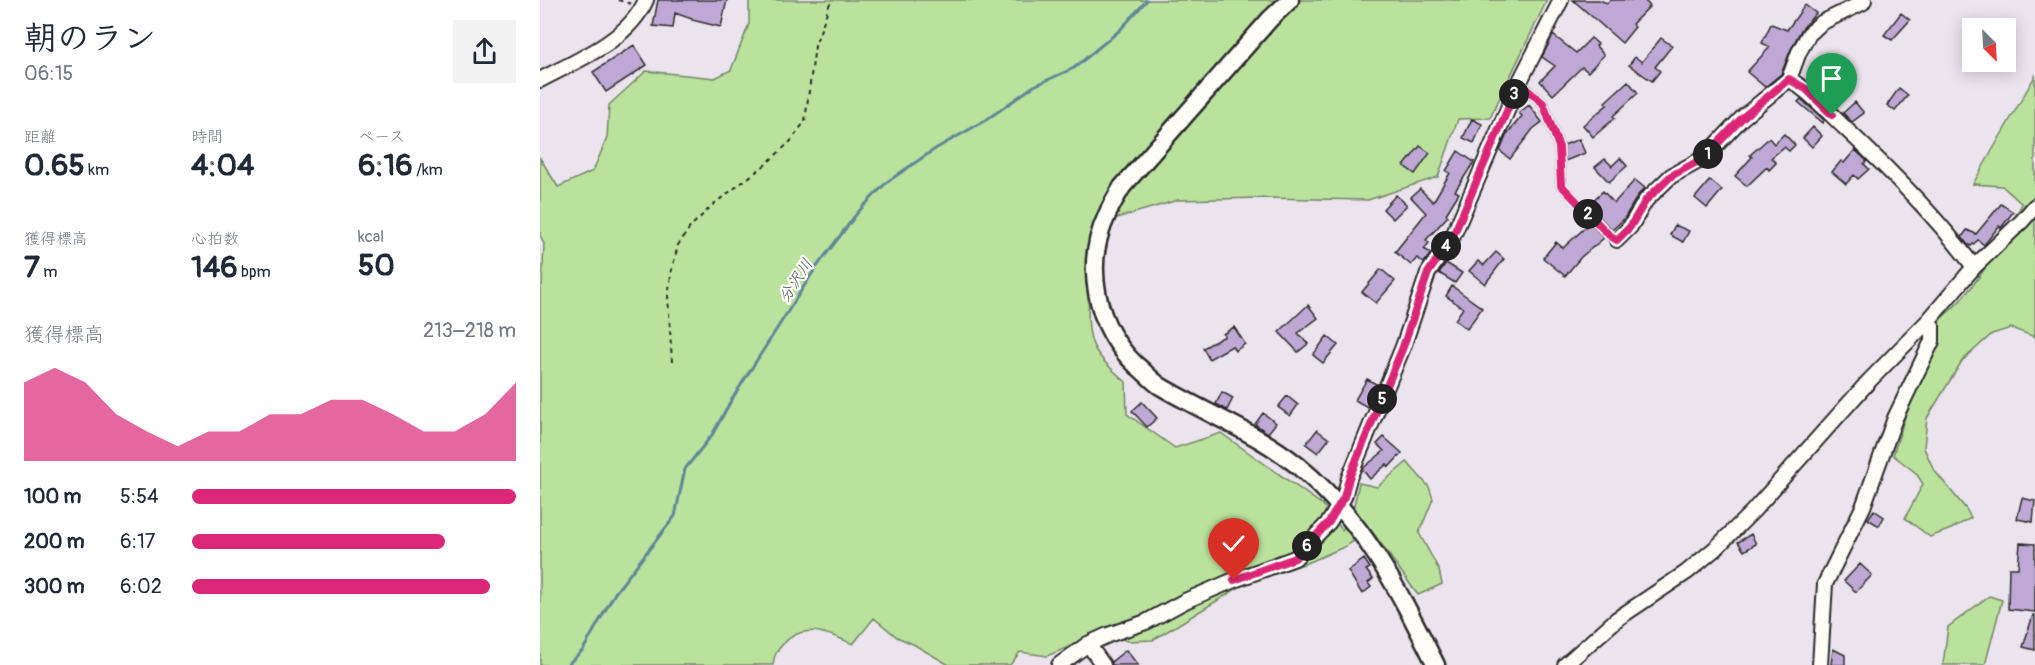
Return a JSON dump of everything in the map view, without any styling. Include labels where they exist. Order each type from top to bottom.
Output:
[{"type":"street","points":[[540,81],[612,41],[640,12],[646,0]]},
{"type":"street","points":[[1290,0],[1122,187],[1106,216],[1096,251],[1095,285],[1099,304],[1113,337],[1123,352],[1158,385],[1250,433],[1297,465],[1339,506],[1382,562],[1436,665]]},
{"type":"street","points":[[1059,665],[1088,645],[1146,622],[1185,601],[1295,558],[1329,522],[1339,506],[1403,347],[1428,273],[1453,236],[1519,83],[1562,0]]},
{"type":"street","points":[[1617,240],[1630,227],[1646,200],[1671,176],[1704,158],[1742,118],[1789,79],[1799,52],[1809,34],[1821,23],[1855,7],[1864,0]]},
{"type":"street","points":[[1789,79],[1806,89],[1879,159],[1951,236],[1974,267]]},
{"type":"street","points":[[1565,665],[1617,619],[1687,572],[1717,547],[1753,511],[1869,381],[1928,321],[1974,267],[2035,206]]},
{"type":"street","points":[[1820,665],[1825,584],[1863,507],[1895,418],[1932,341],[1932,326],[1928,321]]},
{"type":"street","points":[[1088,645],[1103,665]]},
{"type":"lane","points":[[1519,83],[1543,103],[1559,147],[1561,185],[1609,235],[1617,240]]},
{"type":"path","points":[[672,362],[668,296],[678,245],[691,226],[715,203],[765,165],[791,141],[805,121],[815,46],[831,0]]},
{"type":"green space","points":[[749,0],[1547,0],[1490,118],[1458,119],[1438,177],[1368,200],[1258,198],[1178,200],[1114,219],[1097,228],[1090,285],[1089,327],[1096,351],[1105,363],[1126,382],[1127,414],[1175,448],[1221,433],[1324,506],[1342,530],[1353,510],[1359,483],[1377,487],[1407,462],[1429,487],[1433,499],[1419,533],[1439,570],[1442,584],[1418,595],[1371,530],[1346,546],[1312,561],[1241,586],[1153,640],[1127,641],[1104,632],[1047,656],[1020,652],[1010,665],[949,665],[897,637],[874,618],[853,644],[817,632],[799,633],[781,647],[775,656],[773,665],[540,665],[540,288],[544,244],[540,235],[540,158],[558,187],[593,171],[607,138],[609,105],[646,71],[715,78],[731,70],[749,24]]},
{"type":"green space","points":[[2035,76],[2035,337],[2011,328],[1992,334],[1962,361],[1927,418],[1924,448],[1934,470],[1971,518],[1930,537],[1905,518],[1923,484],[1916,473],[1893,455],[1905,417],[1935,346],[1939,320],[1953,308],[1976,281],[2022,204],[2002,186],[1973,184]]},
{"type":"green space","points":[[1989,596],[2002,600],[1985,665],[1943,665],[1948,627]]},
{"type":"building","points":[[658,0],[727,0],[721,27],[675,13],[673,28],[653,26]]},
{"type":"building","points":[[1573,0],[1599,0],[1607,3],[1610,0],[1644,0],[1650,6],[1632,24],[1635,27],[1622,43]]},
{"type":"building","points":[[1805,5],[1816,13],[1801,30],[1781,74],[1765,87],[1747,72],[1770,47],[1762,43],[1771,24],[1787,30]]},
{"type":"building","points":[[1901,13],[1910,20],[1892,40],[1884,35]]},
{"type":"building","points":[[1553,35],[1576,53],[1591,38],[1598,44],[1596,46],[1604,55],[1588,72],[1582,67],[1553,95],[1540,81],[1555,66],[1542,57]]},
{"type":"building","points":[[1661,38],[1672,46],[1655,67],[1660,71],[1652,81],[1629,65],[1635,57],[1642,62]]},
{"type":"building","points":[[634,45],[647,65],[606,92],[593,72]]},
{"type":"building","points":[[1628,81],[1638,93],[1593,137],[1583,125],[1607,105],[1605,102]]},
{"type":"building","points":[[1899,88],[1908,95],[1895,111],[1887,105]]},
{"type":"building","points":[[1801,99],[1824,120],[1823,123],[1798,102]]},
{"type":"building","points":[[1855,102],[1864,113],[1852,122],[1843,113]]},
{"type":"building","points":[[1529,105],[1542,122],[1533,129],[1510,159],[1500,151],[1507,134],[1522,116],[1519,113]]},
{"type":"building","points":[[1472,119],[1482,124],[1474,143],[1463,138]]},
{"type":"building","points":[[1813,127],[1822,136],[1812,147],[1803,138]]},
{"type":"building","points":[[1784,134],[1795,145],[1789,151],[1784,147],[1771,158],[1776,163],[1769,170],[1767,167],[1747,186],[1735,176],[1752,157],[1750,155],[1769,138],[1774,144]]},
{"type":"building","points":[[1579,139],[1585,153],[1565,161],[1564,145]]},
{"type":"building","points":[[1420,146],[1430,153],[1415,174],[1404,166]]},
{"type":"building","points":[[1855,150],[1867,161],[1864,164],[1869,169],[1858,179],[1854,175],[1846,184],[1832,172]]},
{"type":"building","points":[[1458,151],[1474,162],[1455,191],[1459,193],[1446,214],[1448,216],[1426,240],[1429,243],[1424,249],[1431,253],[1424,263],[1417,258],[1411,265],[1395,252],[1426,213],[1411,197],[1420,189],[1433,202],[1450,173],[1446,171]]},
{"type":"building","points":[[1620,158],[1627,166],[1609,182],[1595,167],[1605,159],[1612,166]]},
{"type":"building","points":[[1635,180],[1645,188],[1638,195],[1624,219],[1612,230],[1588,205],[1603,191],[1614,203]]},
{"type":"building","points":[[1710,180],[1722,190],[1707,208],[1695,198]]},
{"type":"building","points":[[1396,195],[1407,205],[1393,219],[1383,209]]},
{"type":"building","points":[[2001,204],[2013,212],[2001,228],[1999,226],[1984,245],[1978,240],[1971,246],[1967,244],[1962,237],[1967,230],[1976,234]]},
{"type":"building","points":[[1590,223],[1604,238],[1581,257],[1565,276],[1543,258],[1556,242],[1563,248]]},
{"type":"building","points":[[1675,225],[1689,231],[1683,242],[1670,235]]},
{"type":"building","points":[[1496,252],[1504,259],[1485,284],[1469,271],[1478,261],[1484,265]]},
{"type":"building","points":[[1446,263],[1462,273],[1455,283],[1439,273]]},
{"type":"building","points":[[1381,269],[1395,281],[1376,303],[1362,292]]},
{"type":"building","points":[[1452,286],[1482,308],[1467,329],[1455,320],[1463,308],[1446,296]]},
{"type":"building","points":[[1308,305],[1318,318],[1298,333],[1308,344],[1298,352],[1279,332]]},
{"type":"building","points":[[1234,327],[1245,344],[1235,351],[1232,346],[1209,359],[1203,348],[1225,336],[1223,334]]},
{"type":"building","points":[[1327,336],[1338,345],[1323,363],[1313,355]]},
{"type":"building","points":[[1367,379],[1378,385],[1367,407],[1355,400]]},
{"type":"building","points":[[1222,392],[1233,398],[1227,410],[1216,404]]},
{"type":"building","points":[[1287,396],[1298,405],[1290,416],[1278,407]]},
{"type":"building","points":[[1142,402],[1157,418],[1147,427],[1132,411]]},
{"type":"building","points":[[1263,413],[1276,423],[1268,433],[1255,424]]},
{"type":"building","points":[[1317,430],[1329,439],[1318,453],[1306,444]]},
{"type":"building","points":[[1384,437],[1402,453],[1389,467],[1387,464],[1370,479],[1362,469],[1384,451],[1377,444]]},
{"type":"building","points":[[2022,498],[2035,501],[2033,522],[2017,519]]},
{"type":"building","points":[[1874,510],[1884,517],[1879,526],[1868,519]]},
{"type":"building","points":[[1751,534],[1756,544],[1744,551],[1738,542]]},
{"type":"building","points":[[2020,543],[2035,544],[2035,612],[2008,609],[2009,568],[2018,568]]},
{"type":"building","points":[[1364,559],[1370,568],[1366,570],[1373,579],[1368,583],[1371,587],[1362,594],[1348,571]]},
{"type":"building","points":[[1860,564],[1872,575],[1856,592],[1844,581]]},
{"type":"building","points":[[2033,615],[2035,615],[2035,650],[2023,647]]},
{"type":"building","points":[[1833,649],[1845,655],[1845,665],[1831,665]]},
{"type":"building","points":[[1126,650],[1138,665],[1112,665],[1111,662]]},
{"type":"waterway","name":"分沢川","points":[[567,665],[583,650],[615,593],[675,516],[685,469],[712,435],[732,399],[815,269],[858,212],[887,182],[935,149],[986,120],[1034,86],[1074,68],[1120,30],[1147,0]]},
{"type":"route","points":[[1234,580],[1295,558],[1329,522],[1344,497],[1349,478],[1403,347],[1428,273],[1453,236],[1519,83],[1543,103],[1550,118],[1559,147],[1561,185],[1609,235],[1617,240],[1630,227],[1646,200],[1671,176],[1704,158],[1742,118],[1789,79],[1806,89],[1832,115]]}]
